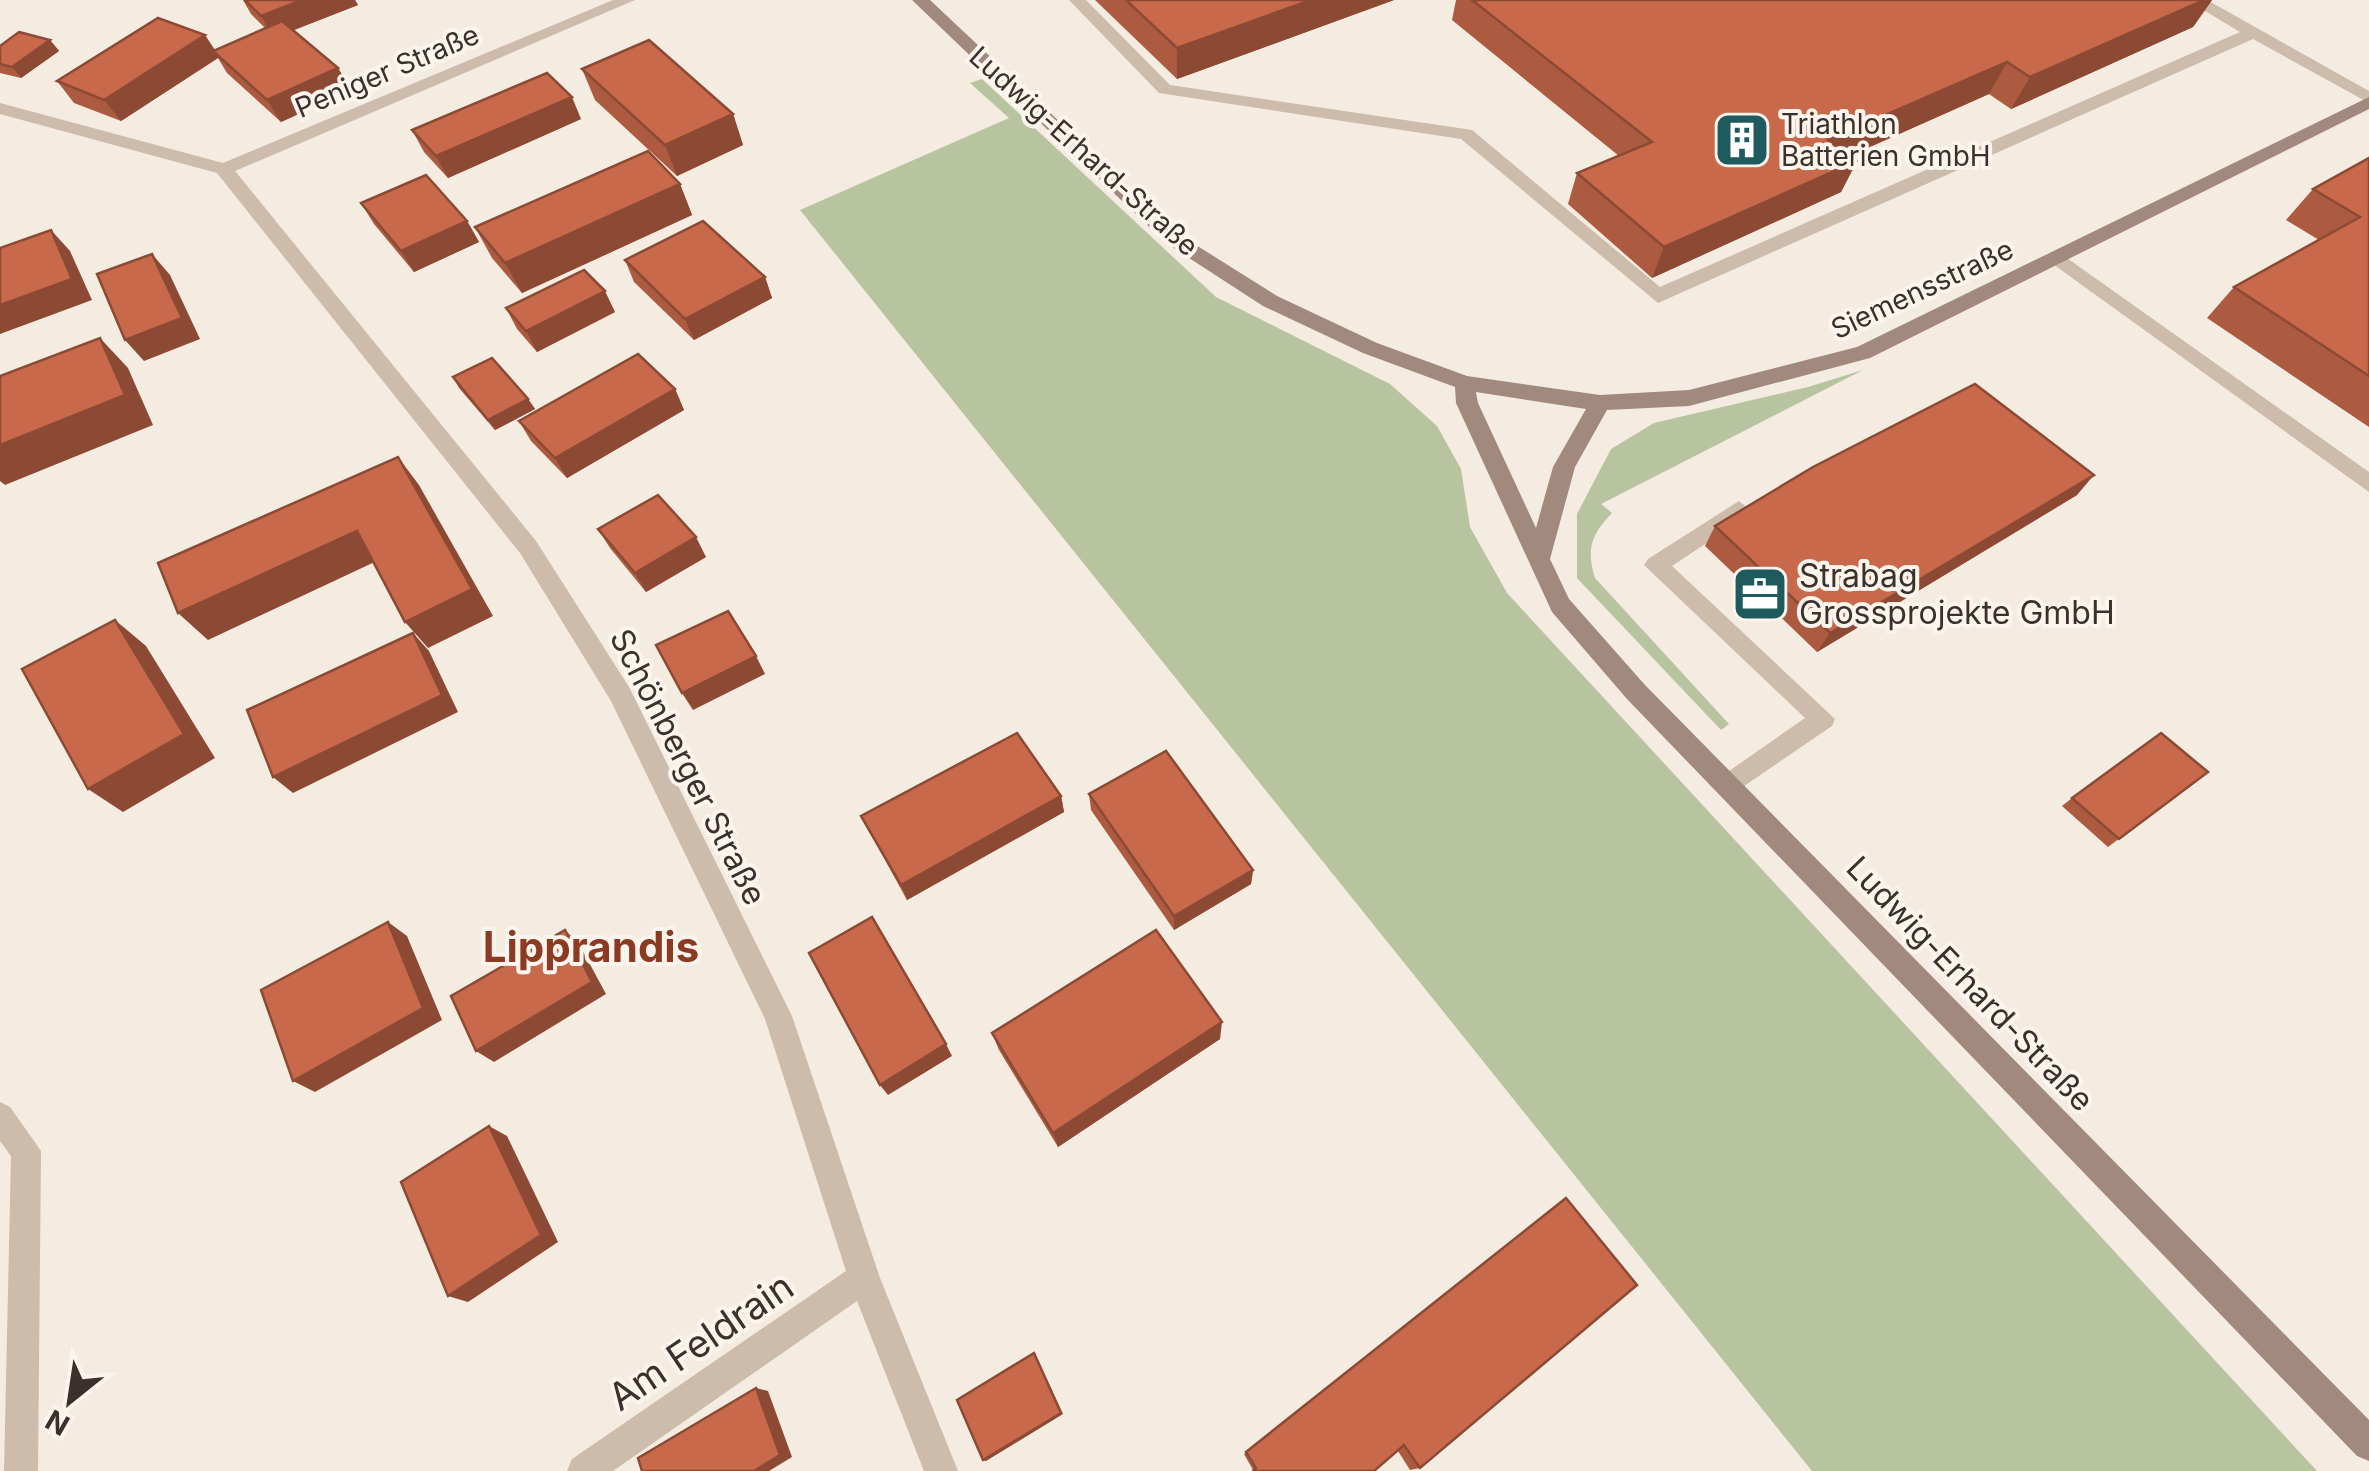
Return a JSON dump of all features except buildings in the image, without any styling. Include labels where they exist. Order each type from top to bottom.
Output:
[{"type":"street","name":"Peniger Straße","points":[[224,169],[627,0]]},
{"type":"street","name":"Ludwig-Erhard-Straße","points":[[920,0],[1173,239],[1270,301],[1370,348],[1465,383],[1467,403],[1560,605],[1636,692],[2369,1444]]},
{"type":"street","points":[[1076,0],[1165,88],[1466,134],[1658,296],[2253,32]]},
{"type":"street","points":[[2195,0],[2369,100]]},
{"type":"street","name":"Siemensstraße","points":[[1465,383],[1600,403],[1689,398],[1863,352],[2369,100]]},
{"type":"street","points":[[0,108],[224,169]]},
{"type":"street","name":"Schönberger Straße","points":[[224,169],[528,547],[620,694],[778,1016],[864,1278],[941,1471]]},
{"type":"street","points":[[2057,257],[2369,484]]},
{"type":"street","points":[[1539,560],[1564,467],[1600,403]]},
{"type":"street","points":[[1728,786],[1822,719],[1656,565],[1739,510]]},
{"type":"street","points":[[0,1118],[26,1150],[21,1471]]},
{"type":"street","name":"Am Feldrain","points":[[584,1471],[864,1278]]},
{"type":"green space","points":[[982,79],[1216,297],[1390,384],[1437,426],[1461,469],[1470,527],[1507,593],[2317,1471],[1812,1471],[800,210],[1009,118],[970,83]]},
{"type":"green space","points":[[1863,370],[1601,504],[1612,513],[1592,543],[1595,578],[1729,724],[1721,730],[1577,578],[1577,514],[1611,449],[1654,423]]},
{"type":"place","name":"Triathlon Batterien GmbH","points":[[1742,140]]},
{"type":"place","name":"Strabag Grossprojekte GmbH","points":[[1760,594]]},
{"type":"district","name":"Lipprandis","points":[[591,947]]}]
